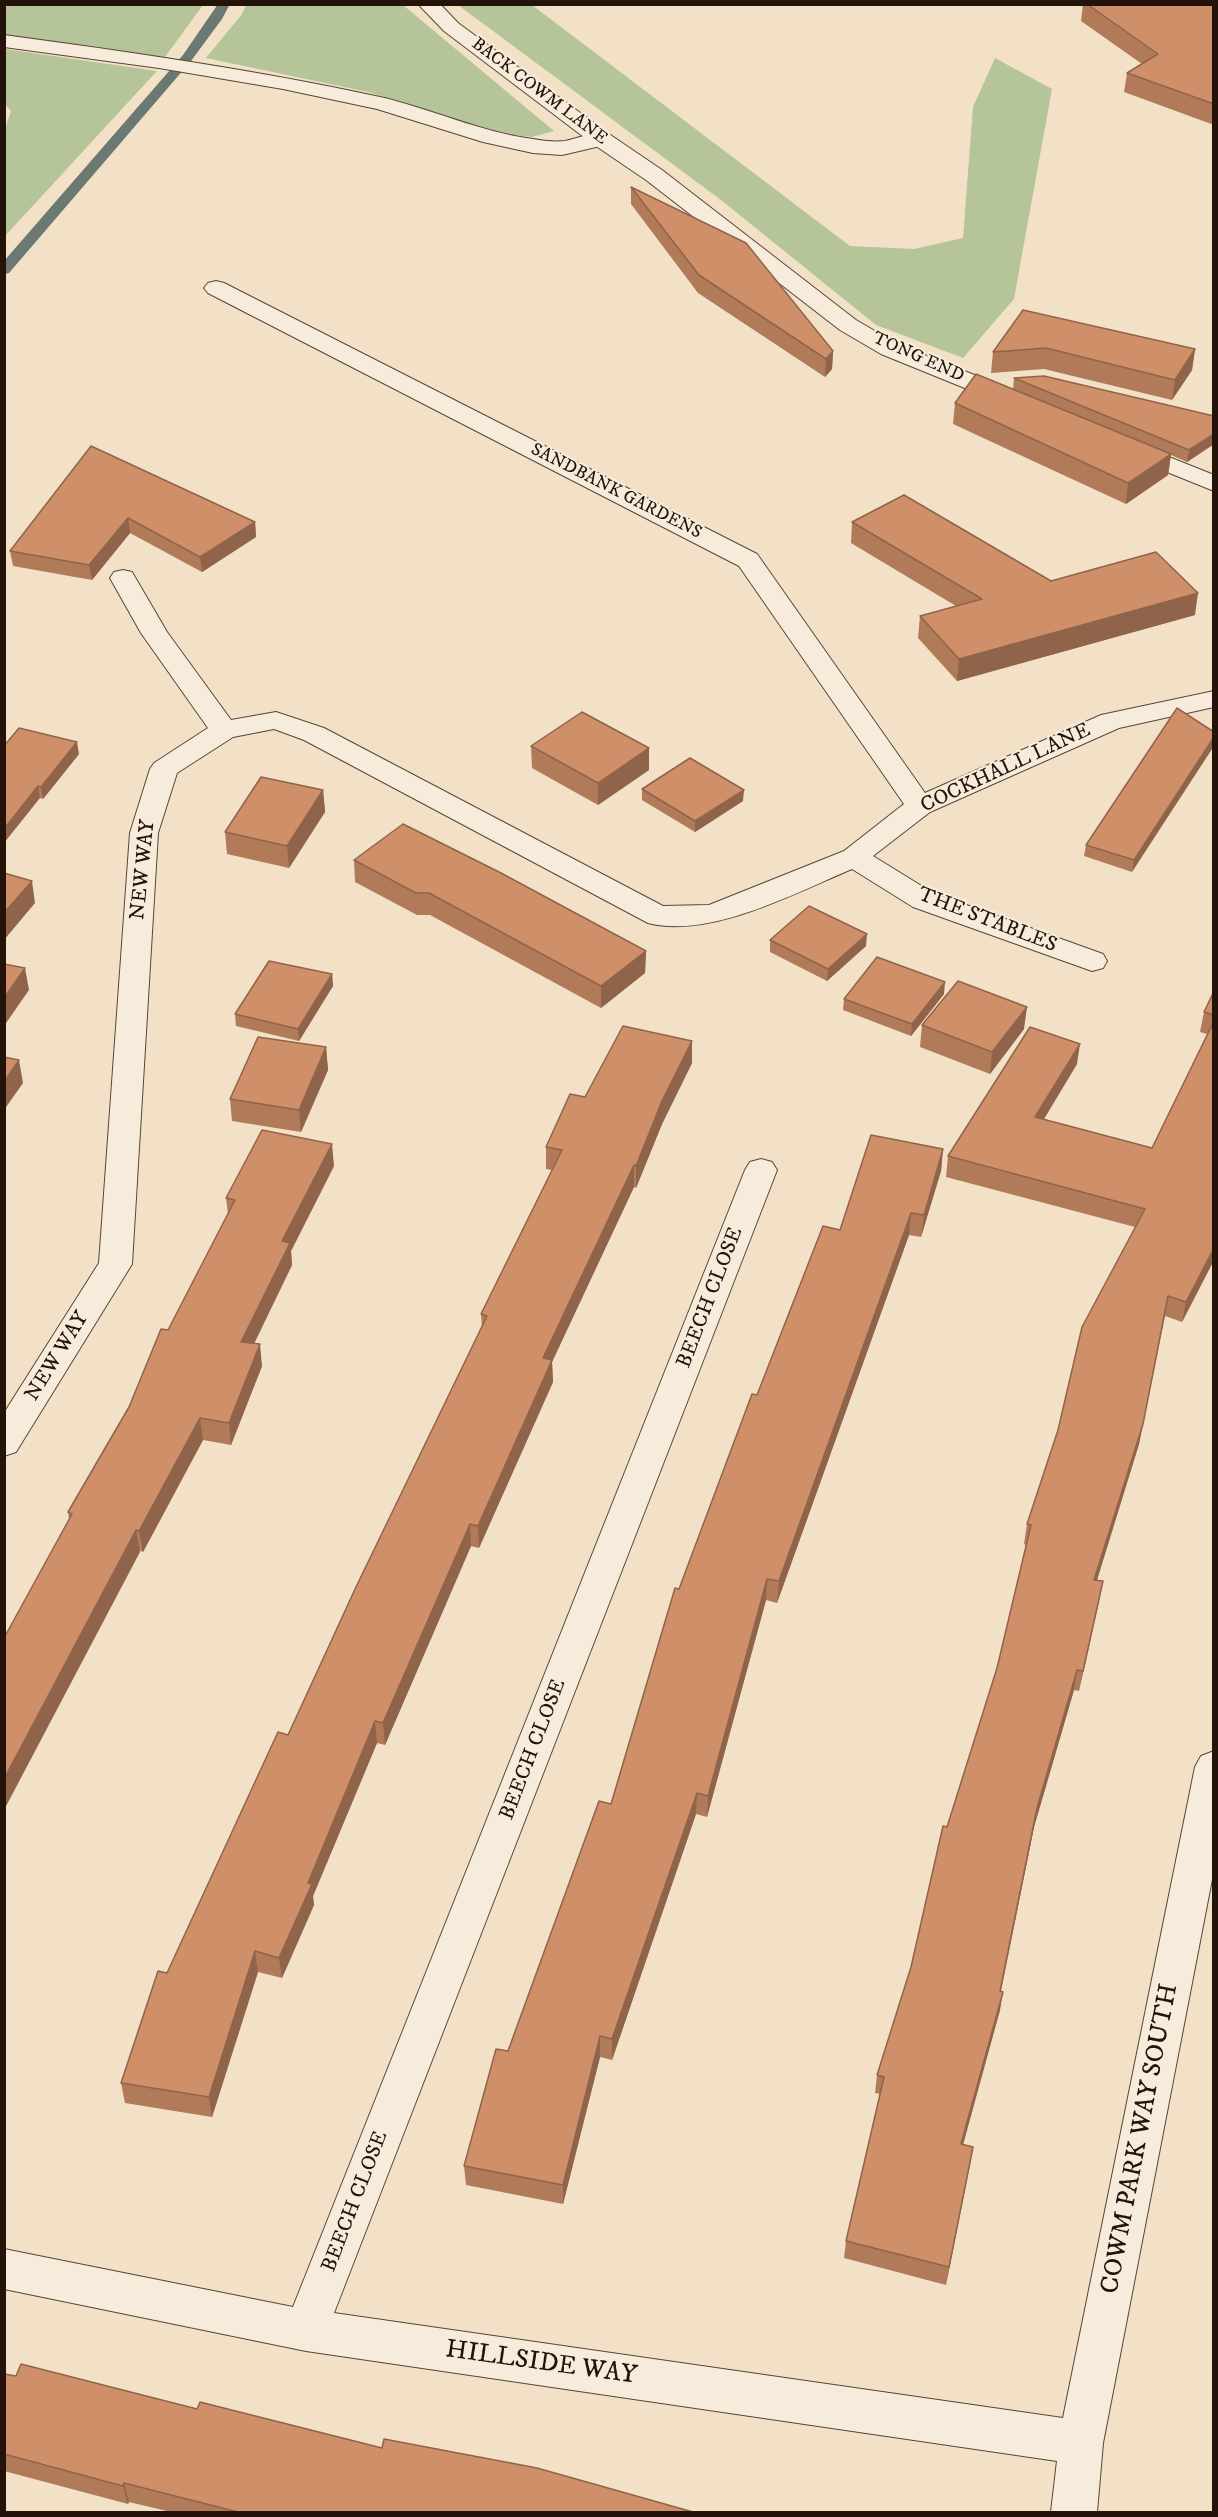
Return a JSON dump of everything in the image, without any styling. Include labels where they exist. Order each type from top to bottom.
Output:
[{"type":"street","name":"BACK COWM LANE","points":[[428,4],[451,27],[601,139],[654,175]]},
{"type":"street","points":[[4,40],[196,68],[382,104],[491,137],[533,146],[562,148],[601,139]]},
{"type":"street","name":"TONG END","points":[[654,175],[848,325],[889,349],[1038,410]]},
{"type":"street","name":"SANDBANK GARDENS","points":[[216,288],[748,560],[920,806]]},
{"type":"street","points":[[973,382],[1020,379]]},
{"type":"street","points":[[1104,437],[1214,484]]},
{"type":"street","points":[[123,578],[154,633],[224,730]]},
{"type":"street","name":"COCKHALL LANE","points":[[713,914],[854,857],[920,806],[1111,721],[1214,699]]},
{"type":"street","name":"NEW WAY","points":[[10,1425],[115,1264],[144,833],[164,770],[224,730],[276,720],[314,734],[658,916],[713,914]]},
{"type":"street","name":"THE STABLES","points":[[854,857],[923,900],[1092,961]]},
{"type":"street","name":"BEECH CLOSE","points":[[306,2330],[761,1170]]},
{"type":"street","name":"COWM PARK WAY SOUTH","points":[[1074,2512],[1081,2443],[1214,1767]]},
{"type":"street","name":"HILLSIDE WAY","points":[[4,2269],[306,2330],[1081,2443]]},
{"type":"green space","points":[[5,5],[203,5],[165,57],[5,36]]},
{"type":"green space","points":[[246,5],[403,5],[554,131],[532,137],[504,134],[368,92],[206,58],[242,14]]},
{"type":"green space","points":[[458,5],[532,5],[850,246],[914,249],[963,238],[973,107],[995,58],[1052,89],[1014,299],[963,358],[876,325],[721,200]]},
{"type":"green space","points":[[5,49],[157,71],[5,236],[5,129],[11,111],[5,104]]},
{"type":"building","points":[[1087,4],[1214,4],[1214,104],[1127,73],[1158,54]]},
{"type":"building","points":[[631,187],[746,243],[833,351],[826,359],[699,275]]},
{"type":"building","points":[[1023,310],[1195,349],[1175,380],[1046,348],[993,352]]},
{"type":"building","points":[[976,374],[1171,454],[1128,483],[955,403]]},
{"type":"building","points":[[1044,376],[1214,416],[1214,434],[1189,450],[1014,378]]},
{"type":"building","points":[[91,446],[255,522],[200,557],[128,518],[89,565],[10,551]]},
{"type":"building","points":[[904,495],[1051,581],[1156,552],[1198,593],[959,659],[920,616],[982,599],[852,522]]},
{"type":"building","points":[[1177,708],[1214,732],[1214,737],[1134,860],[1086,845]]},
{"type":"building","points":[[582,712],[649,748],[598,783],[531,746]]},
{"type":"building","points":[[19,728],[77,742],[4,829],[4,746]]},
{"type":"building","points":[[690,758],[744,790],[695,821],[642,789]]},
{"type":"building","points":[[261,777],[323,790],[287,846],[225,832]]},
{"type":"building","points":[[403,824],[501,873],[646,951],[601,986],[429,893],[416,893],[354,860]]},
{"type":"building","points":[[4,873],[32,881],[4,913]]},
{"type":"building","points":[[809,906],[867,934],[828,969],[770,940]]},
{"type":"building","points":[[877,957],[945,982],[912,1024],[844,999]]},
{"type":"building","points":[[269,961],[332,974],[298,1029],[235,1014]]},
{"type":"building","points":[[4,964],[25,968],[4,998]]},
{"type":"building","points":[[958,981],[1027,1007],[992,1052],[922,1025]]},
{"type":"building","points":[[1214,991],[1214,1015],[1204,1012]]},
{"type":"building","points":[[1214,1021],[1214,1248],[1186,1302],[1168,1296],[1143,1424],[1094,1580],[1103,1581],[1083,1671],[1077,1670],[1037,1808],[1000,1991],[1003,1992],[961,2144],[973,2147],[949,2267],[846,2241],[884,2077],[877,2075],[911,1967],[943,1826],[947,1827],[997,1668],[1031,1525],[1027,1524],[1058,1430],[1082,1327],[1145,1209],[948,1156],[1030,1027],[1080,1044],[1035,1117],[1152,1148]]},
{"type":"building","points":[[623,1026],[692,1041],[662,1101],[636,1166],[634,1165],[543,1358],[552,1360],[478,1526],[470,1524],[383,1723],[375,1721],[308,1883],[312,1884],[279,1958],[255,1951],[209,2097],[121,2083],[158,1971],[167,1973],[278,1732],[288,1735],[356,1587],[487,1316],[481,1314],[562,1150],[546,1147],[570,1094],[585,1097]]},
{"type":"building","points":[[258,1037],[326,1047],[299,1110],[230,1099]]},
{"type":"building","points":[[4,1057],[19,1060],[4,1082]]},
{"type":"building","points":[[262,1130],[332,1144],[282,1241],[290,1243],[241,1342],[260,1344],[229,1423],[200,1418],[139,1531],[136,1530],[4,1779],[4,1638],[72,1514],[68,1512],[129,1407],[161,1329],[168,1330],[235,1200],[226,1198]]},
{"type":"building","points":[[871,1135],[943,1149],[924,1215],[911,1213],[779,1581],[767,1579],[708,1796],[697,1793],[612,2039],[600,2036],[563,2185],[464,2166],[496,2049],[508,2051],[599,1801],[611,1804],[675,1588],[679,1589],[752,1394],[757,1395],[823,1226],[840,1230]]},
{"type":"building","points":[[21,2364],[197,2409],[200,2402],[382,2448],[384,2439],[537,2468],[693,2512],[238,2512],[124,2483],[123,2486],[4,2454],[4,2374],[16,2376]]},
{"type":"waterway","points":[[4,270],[187,58],[216,19],[224,4]]}]
